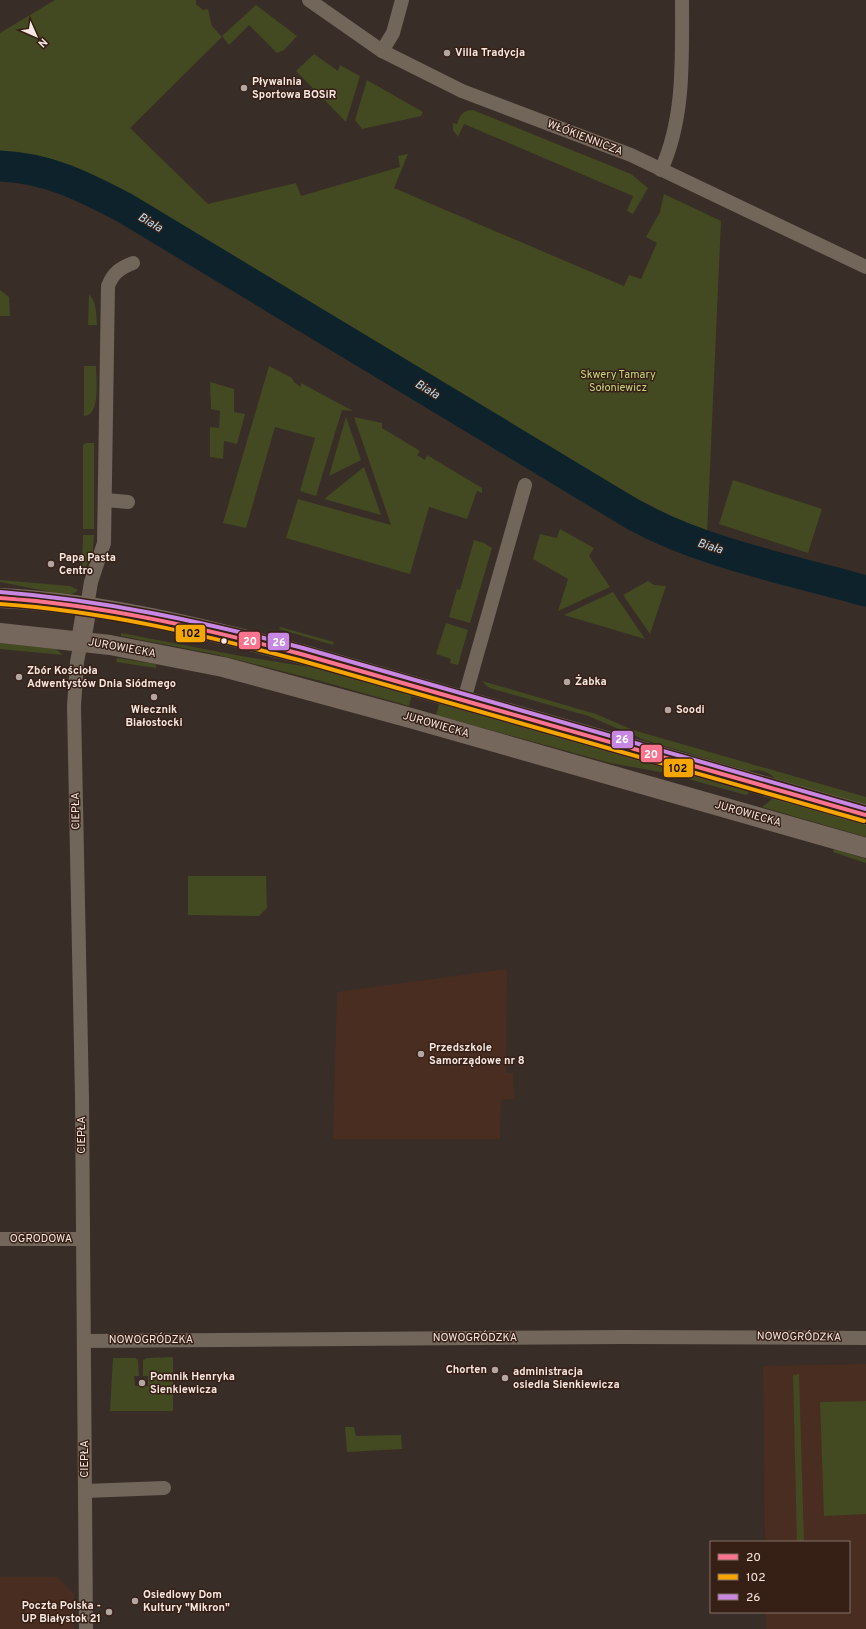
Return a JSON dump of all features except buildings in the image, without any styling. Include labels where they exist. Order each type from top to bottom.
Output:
[{"type":"street","name":"WŁÓKIENNICZA","points":[[309,0],[382,51],[462,91],[631,155],[866,267]]},
{"type":"street","points":[[382,51],[393,32],[402,0]]},
{"type":"street","points":[[661,170],[671,149],[682,71],[682,0]]},
{"type":"street","points":[[80,641],[91,582],[104,543],[106,500],[108,286],[111,278],[119,269],[133,263]]},
{"type":"street","points":[[464,700],[525,485]]},
{"type":"street","points":[[106,500],[128,502]]},
{"type":"street","points":[[0,598],[87,606],[215,631],[464,700],[866,815]]},
{"type":"street","name":"JUROWIECKA","points":[[0,632],[110,645],[223,667],[284,682],[866,848]]},
{"type":"street","name":"CIEPŁA","points":[[80,641],[74,706],[83,1239],[86,1629]]},
{"type":"street","points":[[743,812],[755,801],[758,794],[754,784]]},
{"type":"street","name":"OGRODOWA","points":[[0,1239],[83,1239]]},
{"type":"street","name":"NOWOGRÓDZKA","points":[[84,1341],[624,1337],[866,1338]]},
{"type":"street","points":[[85,1491],[164,1488]]},
{"type":"shaded area","name":"Przedszkole Samorządowe nr 8","points":[[507,969],[506,1073],[513,1073],[514,1099],[501,1100],[500,1139],[333,1139],[337,992]]},
{"type":"shaded area","points":[[866,1364],[866,1629],[766,1629],[766,1613],[850,1613],[850,1541],[765,1541],[763,1366]]},
{"type":"shaded area","points":[[0,1577],[57,1577],[74,1594],[74,1629],[0,1629]]},
{"type":"green space","name":"Skwery Tamary Sołoniewicz","points":[[55,0],[196,0],[196,4],[203,10],[208,9],[212,26],[222,37],[130,128],[208,204],[296,183],[301,196],[400,167],[398,156],[408,154],[394,188],[624,286],[629,275],[641,279],[657,243],[646,237],[660,212],[664,194],[721,221],[707,535],[435,393],[110,201],[80,186],[50,174],[18,167],[0,166],[0,33]]},
{"type":"green space","points":[[256,5],[297,36],[284,50],[277,53],[249,25],[229,45],[222,36]]},
{"type":"green space","points":[[314,54],[338,71],[340,65],[360,76],[346,122],[296,71]]},
{"type":"green space","points":[[367,80],[423,112],[421,116],[362,129],[355,120]]},
{"type":"green space","points":[[473,110],[631,174],[648,188],[633,214],[627,211],[633,196],[464,124],[458,137],[453,130],[453,123],[457,124],[462,114]]},
{"type":"green space","points":[[0,290],[9,297],[10,316],[0,316]]},
{"type":"green space","points":[[89,294],[95,305],[97,325],[88,325]]},
{"type":"green space","points":[[84,366],[96,366],[97,388],[93,410],[84,416]]},
{"type":"green space","points":[[269,366],[292,378],[294,382],[301,387],[301,383],[353,411],[342,410],[316,496],[300,491],[315,438],[275,427],[246,528],[223,523]]},
{"type":"green space","points":[[210,382],[234,389],[234,412],[245,414],[237,444],[224,441],[223,459],[210,457],[210,427],[219,428],[220,411],[211,409]]},
{"type":"green space","points":[[346,417],[361,460],[329,476]]},
{"type":"green space","points":[[354,417],[382,423],[382,428],[420,451],[417,455],[425,460],[427,455],[482,488],[482,493],[477,491],[467,519],[429,507],[410,574],[286,538],[298,499],[391,525]]},
{"type":"green space","points":[[86,443],[94,443],[94,529],[83,529],[83,445]]},
{"type":"green space","points":[[364,467],[381,515],[324,499]]},
{"type":"green space","points":[[733,480],[822,509],[808,553],[719,524]]},
{"type":"green space","points":[[560,529],[594,548],[589,556],[610,587],[558,611],[568,579],[533,559],[540,534],[557,538]]},
{"type":"green space","points":[[83,535],[94,535],[93,550],[86,567],[82,567]]},
{"type":"green space","points":[[474,540],[484,543],[492,548],[470,623],[449,617],[457,589],[460,590]]},
{"type":"green space","points":[[0,580],[70,586],[78,590],[75,593],[66,595],[0,582]]},
{"type":"green space","points":[[648,581],[654,585],[666,586],[650,634],[623,595]]},
{"type":"green space","points":[[613,592],[645,639],[564,615]]},
{"type":"green space","points":[[446,623],[468,630],[458,665],[450,663],[451,659],[436,654]]},
{"type":"green space","points":[[280,627],[334,642],[333,645],[279,629]]},
{"type":"green space","points":[[121,633],[241,656],[309,667],[412,695],[409,706],[317,680],[214,654],[121,636]]},
{"type":"green space","points":[[0,643],[56,649],[63,655],[0,649]]},
{"type":"green space","points":[[117,658],[156,664],[156,668],[116,662]]},
{"type":"green space","points":[[482,681],[596,714],[633,730],[866,797],[866,805],[776,779],[763,771],[749,771],[647,741],[588,716],[493,689],[488,687]]},
{"type":"green space","points":[[439,704],[747,791],[749,793],[746,795],[666,773],[610,763],[436,715]]},
{"type":"green space","points":[[774,798],[866,825],[866,837],[762,807]]},
{"type":"green space","points":[[834,849],[866,859],[866,863],[833,852]]},
{"type":"green space","points":[[188,876],[266,876],[267,908],[259,916],[188,915]]},
{"type":"green space","points":[[173,1357],[173,1411],[110,1411],[113,1358],[135,1358],[138,1360],[139,1376],[134,1376],[135,1386],[148,1386],[148,1376],[143,1376],[143,1360],[147,1358]]},
{"type":"green space","points":[[799,1374],[804,1541],[797,1541],[793,1375]]},
{"type":"green space","points":[[866,1401],[866,1514],[824,1516],[820,1402]]},
{"type":"green space","points":[[345,1427],[354,1427],[356,1436],[401,1435],[402,1449],[347,1452]]},
{"type":"waterway","name":"Biała","points":[[0,166],[17,167],[50,174],[94,192],[125,208],[634,515],[661,529],[718,550],[866,591]]},
{"type":"transit line","name":"26","points":[[0,592],[77,600],[115,606],[266,638],[866,809]]},
{"type":"transit line","name":"20","points":[[0,598],[38,601],[114,612],[264,644],[866,815]]},
{"type":"transit line","name":"102","points":[[0,604],[38,607],[113,618],[262,650],[864,821]]},
{"type":"place","name":"Villa Tradycja","points":[[447,53]]},
{"type":"place","name":"Pływalnia Sportowa BOSiR","points":[[244,88]]},
{"type":"place","name":"Papa Pasta Centro","points":[[51,564]]},
{"type":"place","name":"Zbór Kościoła Adwentystów Dnia Siódmego","points":[[19,677]]},
{"type":"place","name":"Żabka","points":[[567,682]]},
{"type":"place","name":"Wiecznik Białostocki","points":[[154,697]]},
{"type":"place","name":"Soodi","points":[[668,710]]},
{"type":"place","name":"Przedszkole Samorządowe nr 8","points":[[421,1054]]},
{"type":"place","name":"Chorten","points":[[495,1370]]},
{"type":"place","name":"administracja osiedla Sienkiewicza","points":[[505,1378]]},
{"type":"place","name":"Pomnik Henryka Sienkiewicza","points":[[142,1383]]},
{"type":"place","name":"Osiedlowy Dom Kultury \"Mikron\"","points":[[135,1601]]},
{"type":"place","name":"Poczta Polska - UP Białystok 21","points":[[109,1612]]}]
